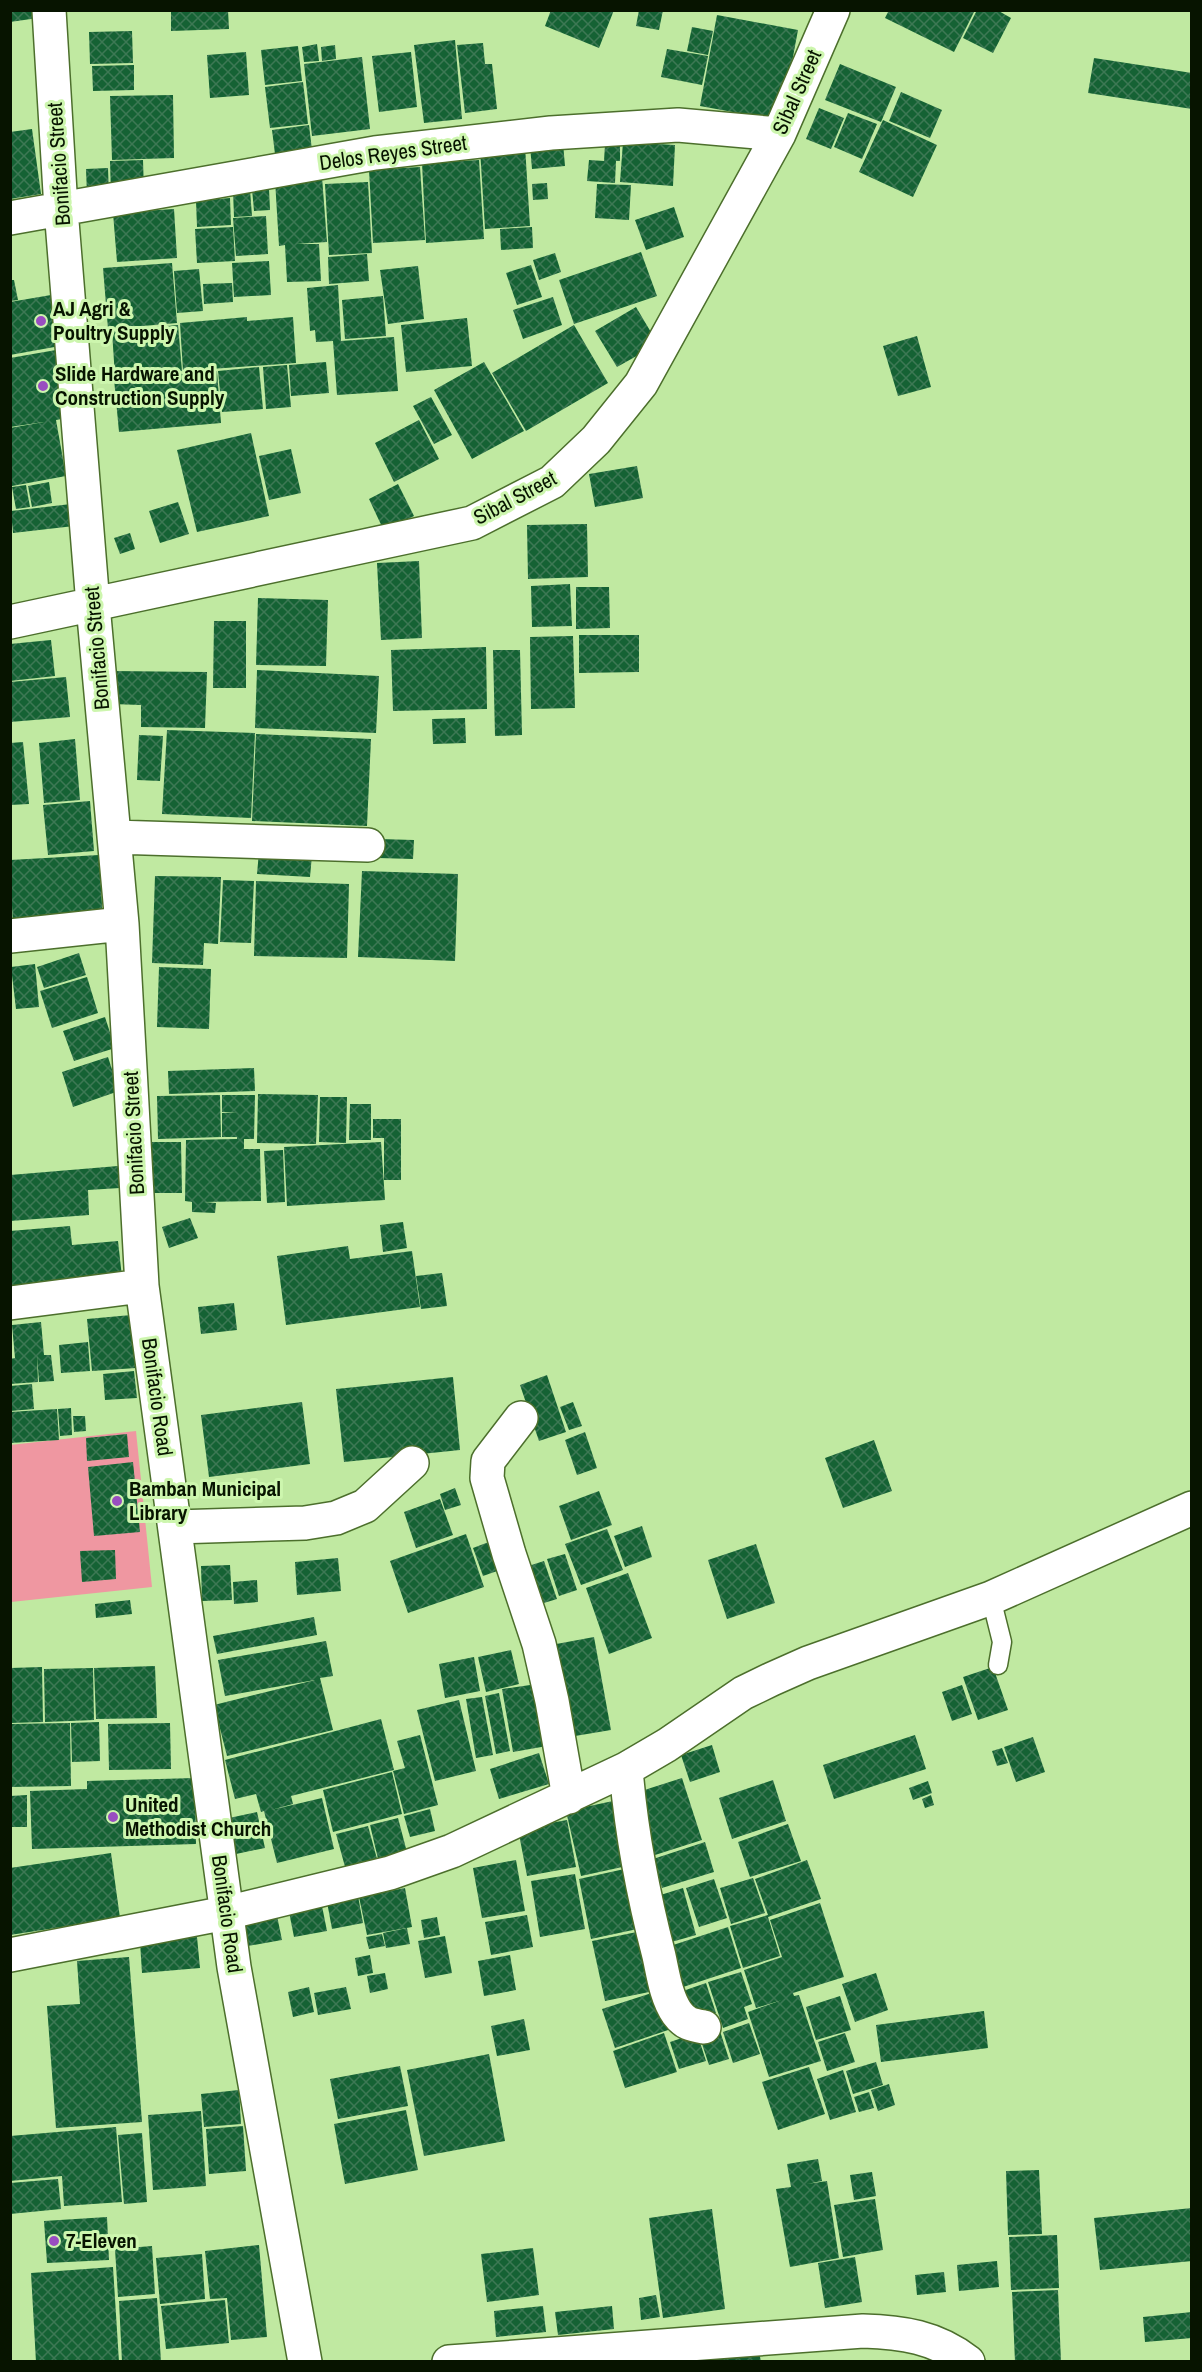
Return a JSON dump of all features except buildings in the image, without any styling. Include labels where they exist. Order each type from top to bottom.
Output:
[{"type":"street","name":"Bonifacio Street","points":[[49,10],[93,605],[122,924],[142,1286]]},
{"type":"street","name":"Sibal Street","points":[[10,622],[471,523],[552,482],[596,440],[641,384],[780,134],[833,10]]},
{"type":"street","name":"Delos Reyes Street","points":[[10,218],[375,153],[551,133],[678,125],[780,134]]},
{"type":"street","points":[[114,837],[368,845]]},
{"type":"street","points":[[10,936],[122,924]]},
{"type":"street","points":[[10,1303],[142,1286]]},
{"type":"street","name":"Bonifacio Road","points":[[142,1286],[234,1967],[305,2361]]},
{"type":"street","points":[[521,1418],[488,1461],[487,1478],[508,1554],[539,1644],[552,1701],[568,1797]]},
{"type":"street","points":[[175,1527],[305,1523],[336,1518],[365,1506],[412,1463]]},
{"type":"street","points":[[10,1954],[226,1913],[390,1873],[452,1851],[626,1769],[667,1745],[743,1693],[772,1679],[808,1663],[991,1598],[1191,1508]]},
{"type":"street","points":[[626,1769],[630,1816],[667,1992],[676,2012],[687,2024],[704,2027]]},
{"type":"street","points":[[448,2361],[863,2331],[898,2332],[929,2339],[968,2361]]},
{"type":"lane","points":[[991,1598],[1002,1641],[998,1665]]},
{"type":"shaded area","points":[[136,1431],[152,1587],[11,1602],[10,1445]]},
{"type":"place","name":"AJ Agri & Poultry Supply","points":[[41,321]]},
{"type":"place","name":"Slide Hardware and Construction Supply","points":[[43,386]]},
{"type":"place","name":"Bamban Municipal Library","points":[[117,1501]]},
{"type":"place","name":"United Methodist Church","points":[[113,1817]]},
{"type":"place","name":"7-Eleven","points":[[54,2241]]}]
